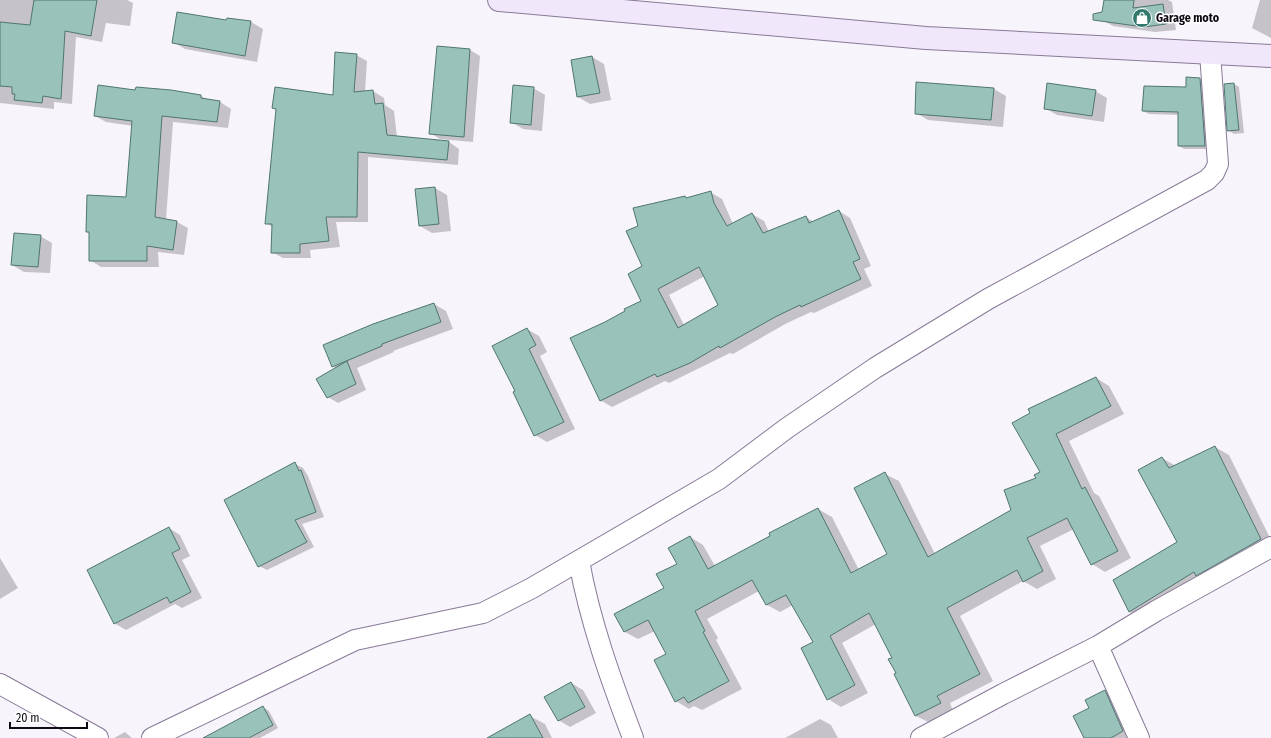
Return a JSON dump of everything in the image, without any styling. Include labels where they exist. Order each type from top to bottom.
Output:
[{"type":"street","points":[[499,0],[926,38],[1271,56]]},
{"type":"street","points":[[152,738],[355,640],[483,613],[532,588],[719,479],[787,428],[895,356],[988,299],[1210,177],[1214,173],[1218,164],[1210,53]]},
{"type":"street","points":[[921,738],[1002,694],[1098,646],[1156,611],[1271,547]]},
{"type":"street","points":[[579,561],[586,598],[614,688],[633,738]]},
{"type":"street","points":[[1098,646],[1139,738]]},
{"type":"street","points":[[0,684],[98,738]]},
{"type":"building","points":[[34,0],[97,0],[91,36],[65,31],[61,99],[43,96],[42,103],[14,100],[15,94],[12,94],[12,87],[0,86],[0,22],[30,25]]},
{"type":"building","points":[[1104,0],[1134,0],[1133,8],[1163,4],[1166,24],[1144,27],[1093,20],[1093,14],[1102,12]]},
{"type":"building","points":[[177,12],[226,20],[227,18],[251,21],[245,56],[172,43]]},
{"type":"building","points":[[437,46],[470,49],[464,137],[429,134]]},
{"type":"building","points":[[335,52],[357,54],[354,92],[373,90],[375,104],[383,103],[387,135],[449,141],[447,160],[358,152],[357,217],[326,217],[329,241],[300,244],[300,253],[271,253],[272,224],[265,224],[276,109],[272,108],[275,87],[333,95]]},
{"type":"building","points":[[592,56],[600,93],[577,97],[571,60]]},
{"type":"building","points":[[1186,77],[1200,78],[1205,146],[1178,146],[1178,112],[1142,111],[1144,86],[1186,87]]},
{"type":"building","points":[[916,82],[994,88],[991,120],[915,114]]},
{"type":"building","points":[[1047,83],[1096,90],[1092,116],[1044,109]]},
{"type":"building","points":[[1234,83],[1239,130],[1227,131],[1224,84]]},
{"type":"building","points":[[98,85],[135,90],[136,87],[171,90],[201,95],[201,98],[220,101],[217,122],[162,116],[155,217],[177,221],[173,250],[147,246],[147,261],[89,261],[89,232],[86,232],[87,195],[126,197],[132,121],[94,116]]},
{"type":"building","points":[[513,85],[534,87],[531,125],[510,123]]},
{"type":"building","points":[[435,187],[439,224],[419,226],[415,189]]},
{"type":"building","points":[[711,191],[714,203],[727,226],[752,213],[763,233],[806,216],[809,223],[839,210],[860,259],[853,262],[861,279],[801,307],[800,305],[775,317],[690,363],[657,377],[655,374],[600,401],[570,338],[605,322],[625,311],[624,309],[641,301],[628,274],[642,266],[626,231],[638,226],[633,208],[685,196],[686,198]],"holes":[[[699,267],[718,305],[678,328],[658,289]]]},
{"type":"building","points":[[14,233],[41,235],[38,267],[11,265]]},
{"type":"building","points":[[434,303],[441,322],[382,344],[382,346],[332,367],[323,345],[373,324]]},
{"type":"building","points":[[527,328],[536,345],[529,349],[564,422],[534,436],[513,392],[515,391],[492,346]]},
{"type":"building","points":[[347,361],[356,384],[327,398],[316,379]]},
{"type":"building","points":[[1096,377],[1111,406],[1056,434],[1082,489],[1085,487],[1118,551],[1091,565],[1067,518],[1027,538],[1043,571],[1023,582],[1017,570],[947,608],[980,674],[937,696],[941,703],[915,716],[894,674],[896,673],[888,659],[892,658],[869,613],[830,636],[855,685],[827,700],[801,648],[813,642],[786,595],[766,605],[752,580],[695,611],[705,631],[703,632],[729,681],[688,703],[684,697],[675,702],[654,660],[666,654],[648,620],[624,632],[614,614],[664,588],[656,574],[677,564],[668,548],[690,536],[708,569],[770,536],[769,533],[818,508],[851,573],[887,554],[854,488],[885,472],[928,557],[1011,510],[1004,490],[1036,478],[1034,475],[1040,472],[1012,423],[1030,413],[1028,409]]},
{"type":"building","points":[[1215,446],[1261,539],[1196,576],[1194,572],[1129,612],[1113,580],[1177,542],[1138,470],[1162,457],[1169,468]]},
{"type":"building","points":[[295,462],[299,471],[301,470],[316,512],[295,520],[307,542],[258,567],[224,500]]},
{"type":"building","points":[[169,527],[180,549],[172,553],[191,592],[170,603],[167,597],[114,624],[87,570]]},
{"type":"building","points":[[571,682],[585,707],[558,721],[544,697]]},
{"type":"building","points":[[1105,690],[1123,731],[1111,738],[1084,738],[1073,716],[1089,708],[1085,700]]},
{"type":"building","points":[[263,706],[273,725],[249,738],[203,738]]},
{"type":"building","points":[[530,714],[543,738],[487,738]]},
{"type":"place","name":"Garage moto","points":[[1142,18]]}]
